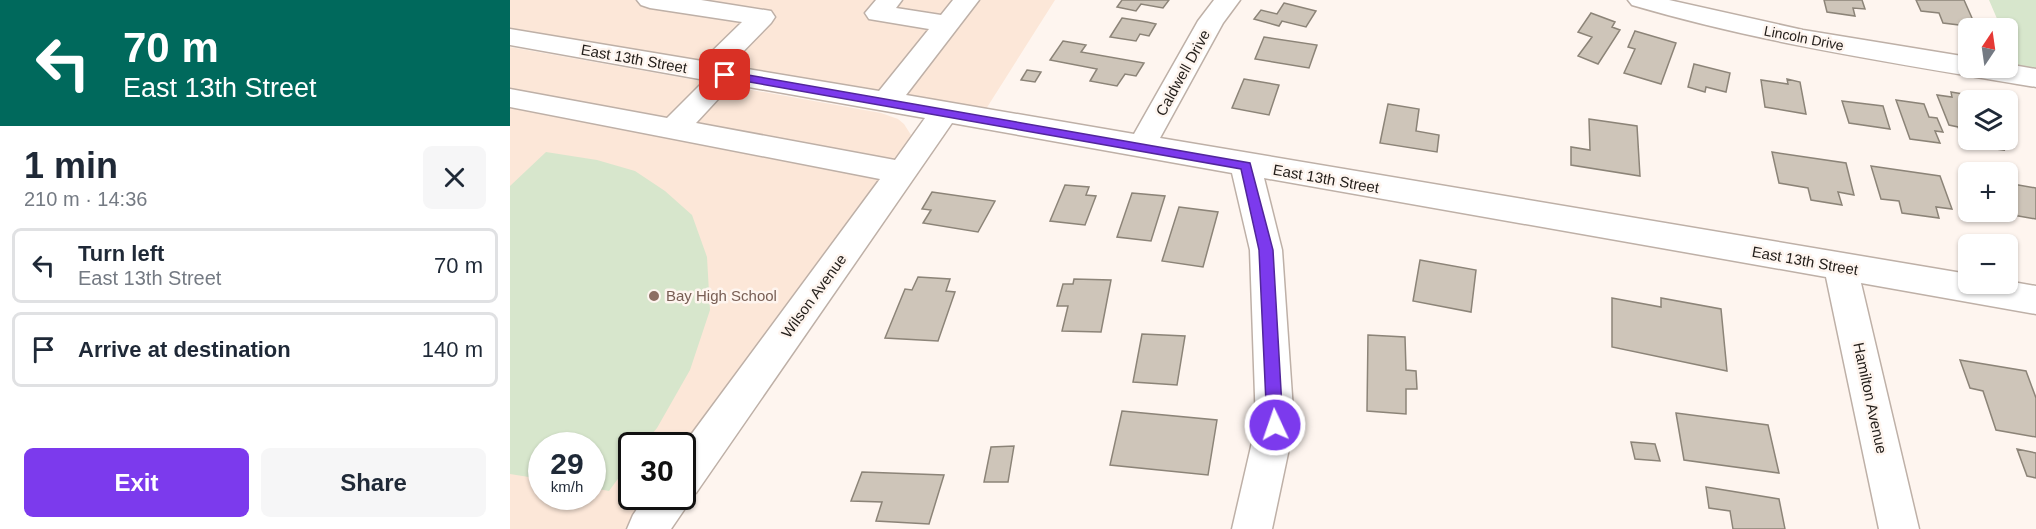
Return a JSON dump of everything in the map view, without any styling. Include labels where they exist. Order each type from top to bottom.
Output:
[{"type":"street","points":[[650,0],[762,17],[674,128]]},
{"type":"street","points":[[889,0],[878,13],[947,24]]},
{"type":"street","points":[[886,102],[966,0]]},
{"type":"street","name":"Caldwell Drive","points":[[1141,147],[1211,21],[1227,0]]},
{"type":"street","name":"Lincoln Drive","points":[[1641,0],[1692,15],[1797,38],[1958,64]]},
{"type":"street","name":"East 13th Street","points":[[510,37],[1246,166],[2036,300]]},
{"type":"street","points":[[2018,75],[2036,78]]},
{"type":"street","points":[[510,98],[902,172]]},
{"type":"street","name":"Wilson Avenue","points":[[696,460],[945,112]]},
{"type":"street","points":[[1246,166],[1266,250],[1275,425],[1252,529]]},
{"type":"street","name":"Hamilton Avenue","points":[[1841,268],[1899,529]]},
{"type":"street","points":[[647,529],[660,510]]},
{"type":"shaded area","points":[[510,0],[1055,0],[986,109],[510,28]]},
{"type":"shaded area","name":"Bay High School","points":[[510,47],[881,113],[898,119],[911,135],[696,437],[696,432],[618,432],[618,510],[642,510],[628,529],[510,529]]},
{"type":"green space","points":[[1989,0],[2036,0],[2036,69],[2018,66],[2018,18],[1997,18]]},
{"type":"green space","points":[[546,152],[597,160],[635,171],[665,191],[692,215],[707,257],[710,310],[690,370],[654,432],[618,432],[618,479],[609,491],[606,490],[606,432],[528,432],[528,477],[510,474],[510,186]]},
{"type":"building","points":[[1122,0],[1169,0],[1163,8],[1141,4],[1136,11],[1117,7]]},
{"type":"building","points":[[1824,0],[1862,0],[1865,9],[1853,8],[1855,16],[1827,12]]},
{"type":"building","points":[[1916,0],[1964,0],[1972,18],[1958,18],[1958,25],[1943,23],[1939,13],[1921,11]]},
{"type":"building","points":[[1284,3],[1316,11],[1306,27],[1282,21],[1279,26],[1254,19],[1261,10],[1277,14]]},
{"type":"building","points":[[1591,13],[1615,22],[1612,27],[1620,30],[1598,64],[1578,56],[1592,37],[1578,32]]},
{"type":"building","points":[[1122,18],[1156,24],[1149,36],[1140,34],[1136,41],[1110,37]]},
{"type":"building","points":[[1635,31],[1676,43],[1661,84],[1624,73],[1635,49],[1628,47]]},
{"type":"building","points":[[1264,37],[1317,45],[1309,68],[1255,59]]},
{"type":"building","points":[[1063,41],[1086,45],[1081,52],[1144,63],[1136,76],[1125,74],[1117,86],[1090,81],[1097,69],[1050,60]]},
{"type":"building","points":[[1694,64],[1730,73],[1726,92],[1706,87],[1705,92],[1688,87]]},
{"type":"building","points":[[1027,70],[1041,72],[1035,82],[1021,80]]},
{"type":"building","points":[[1244,79],[1279,85],[1269,115],[1232,108]]},
{"type":"building","points":[[1787,79],[1800,82],[1806,114],[1765,107],[1761,80],[1788,84]]},
{"type":"building","points":[[1951,92],[1958,93],[1958,127],[1949,125],[1937,95],[1952,97]]},
{"type":"building","points":[[1896,100],[1924,104],[1929,117],[1937,118],[1943,132],[1935,131],[1940,143],[1910,139]]},
{"type":"building","points":[[1842,101],[1883,106],[1890,129],[1849,123]]},
{"type":"building","points":[[1388,104],[1419,109],[1416,131],[1439,135],[1437,152],[1380,143]]},
{"type":"building","points":[[1589,119],[1637,126],[1640,176],[1571,165],[1571,147],[1590,150]]},
{"type":"building","points":[[1772,152],[1846,163],[1854,195],[1838,192],[1842,205],[1811,200],[1808,188],[1779,183]]},
{"type":"building","points":[[1871,166],[1940,176],[1952,209],[1936,207],[1939,218],[1902,213],[1899,201],[1881,199]]},
{"type":"building","points":[[1065,185],[1089,187],[1086,195],[1096,196],[1085,225],[1050,221]]},
{"type":"building","points":[[2018,185],[2036,188],[2036,219],[2018,216]]},
{"type":"building","points":[[932,192],[995,201],[978,232],[923,223],[931,210],[922,209]]},
{"type":"building","points":[[1132,193],[1165,196],[1151,241],[1117,237]]},
{"type":"building","points":[[1179,207],[1218,212],[1203,267],[1162,261]]},
{"type":"building","points":[[1420,260],[1476,270],[1471,312],[1413,301]]},
{"type":"building","points":[[918,277],[950,279],[946,291],[955,292],[938,341],[885,338],[905,289],[912,290]]},
{"type":"building","points":[[1074,279],[1111,280],[1101,332],[1062,331],[1068,306],[1057,306],[1063,284],[1073,284]]},
{"type":"building","points":[[1612,298],[1661,307],[1661,298],[1721,309],[1727,371],[1612,347]]},
{"type":"building","points":[[1142,334],[1185,336],[1177,385],[1133,382]]},
{"type":"building","points":[[1368,335],[1405,337],[1406,370],[1416,371],[1417,389],[1406,389],[1406,414],[1367,411]]},
{"type":"building","points":[[1960,360],[2026,371],[2036,398],[2036,437],[1996,430],[1983,391],[1970,388]]},
{"type":"building","points":[[1122,411],[1217,420],[1208,475],[1110,465]]},
{"type":"building","points":[[1676,413],[1768,425],[1779,473],[1684,460]]},
{"type":"building","points":[[1631,442],[1655,444],[1660,461],[1635,459]]},
{"type":"building","points":[[1014,446],[1008,482],[984,482],[991,447]]},
{"type":"building","points":[[2017,449],[2036,453],[2036,478],[2027,476]]},
{"type":"building","points":[[862,472],[944,475],[929,524],[876,521],[882,502],[851,501]]},
{"type":"building","points":[[1706,487],[1779,499],[1785,529],[1733,529],[1730,511],[1709,508]]},
{"type":"place","name":"Bay High School","points":[[654,296]]},
{"type":"route","points":[[725,75],[1246,166],[1266,250],[1275,425]]}]
